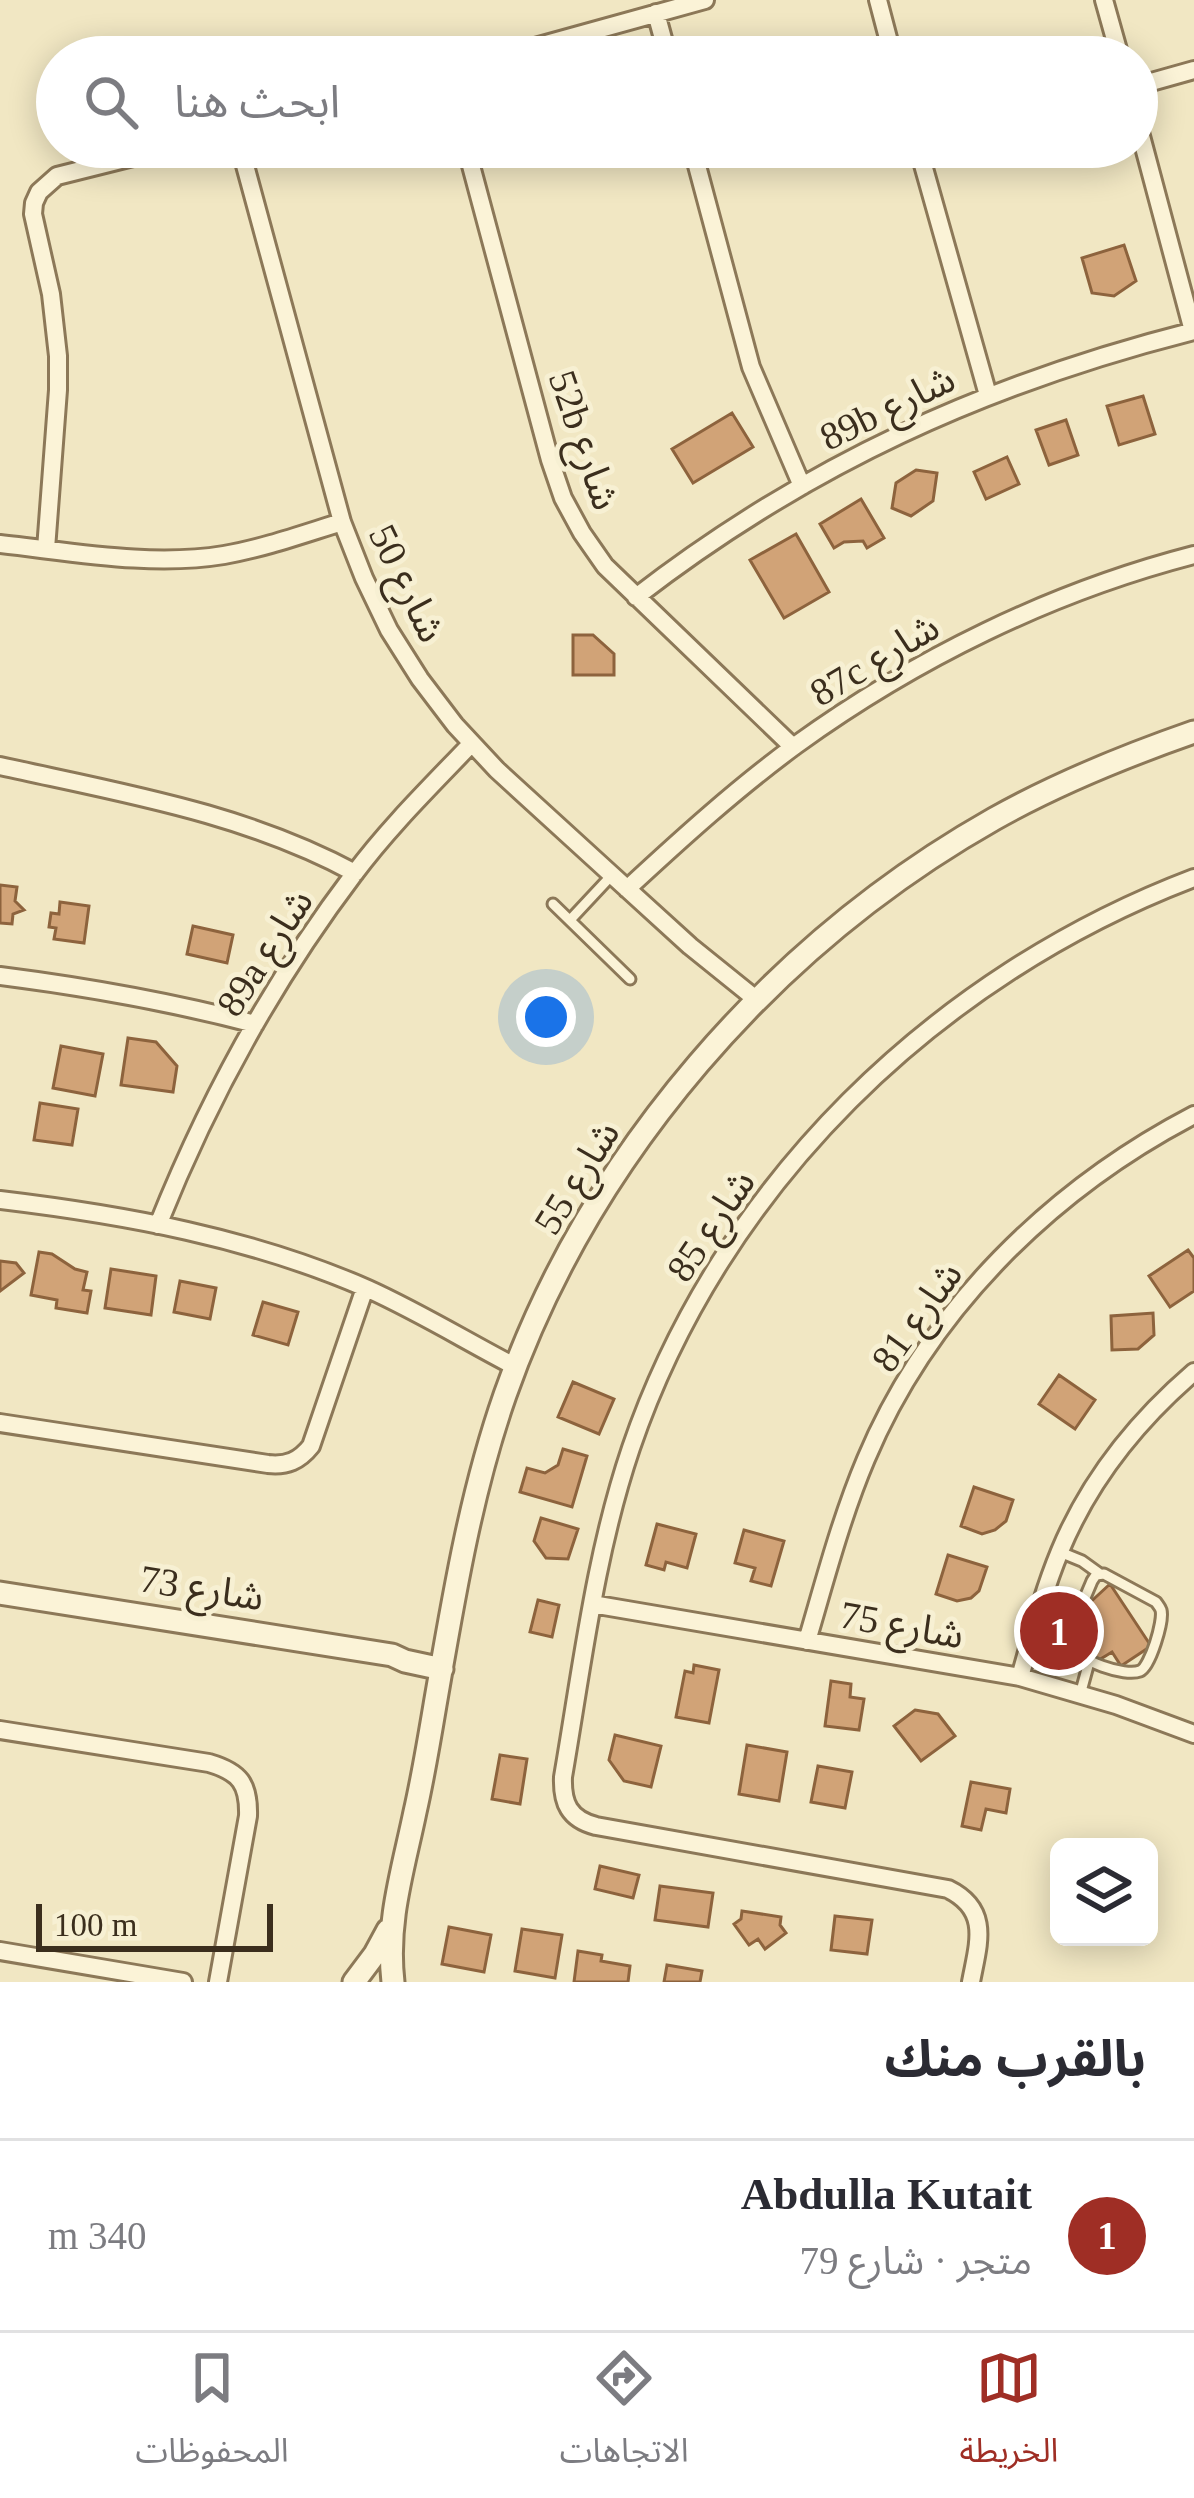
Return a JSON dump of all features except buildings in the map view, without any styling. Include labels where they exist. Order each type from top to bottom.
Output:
[{"type":"street","points":[[574,36],[705,0]]},
{"type":"street","points":[[878,0],[887,36]]},
{"type":"street","points":[[1104,0],[1114,36]]},
{"type":"street","points":[[656,13],[662,36]]},
{"type":"street","points":[[1158,80],[1194,70]]},
{"type":"street","points":[[46,549],[58,356],[34,203],[57,176],[89,168]]},
{"type":"street","name":"شارع 50","points":[[246,168],[342,522],[389,630],[471,744],[690,946],[705,966],[753,1005]]},
{"type":"street","name":"52b شارع","points":[[472,168],[550,460],[582,533],[635,597],[793,748]]},
{"type":"street","points":[[698,168],[751,368],[802,486]]},
{"type":"street","points":[[924,168],[988,395]]},
{"type":"street","points":[[1150,168],[1194,331]]},
{"type":"street","name":"89b شارع","points":[[635,597],[716,537],[874,447],[1056,370],[1194,331]]},
{"type":"street","points":[[0,544],[154,560],[188,559],[253,549],[342,522]]},
{"type":"street","name":"87c شارع","points":[[627,889],[736,792],[845,711],[954,648],[1070,596],[1194,555]]},
{"type":"street","name":"شارع 55","points":[[393,1982],[391,1924],[480,1475],[518,1361],[546,1297],[613,1179],[694,1069],[753,1005],[869,902],[994,818],[1061,784],[1194,732]]},
{"type":"street","name":"89a شارع","points":[[158,1225],[202,1121],[255,1024],[355,873],[471,744]]},
{"type":"street","points":[[0,766],[231,819],[355,873]]},
{"type":"street","name":"شارع 85","points":[[971,1982],[979,1924],[969,1903],[948,1889],[596,1826],[574,1817],[562,1794],[563,1777],[592,1604],[611,1516],[655,1386],[716,1269],[793,1162],[892,1058],[953,1009],[1085,926],[1194,878]]},
{"type":"street","points":[[0,976],[124,994],[255,1024]]},
{"type":"street","name":"شارع 81","points":[[807,1641],[844,1514],[868,1455],[913,1371],[957,1308],[994,1264],[1098,1172],[1194,1115]]},
{"type":"street","points":[[0,1200],[158,1225],[260,1251],[365,1288],[463,1340],[518,1361]]},
{"type":"street","points":[[0,1423],[280,1465],[292,1462],[303,1456],[315,1434],[365,1288]]},
{"type":"street","points":[[1020,1677],[1073,1522],[1108,1465],[1150,1413],[1194,1372]]},
{"type":"street","name":"شارع 73","points":[[0,1593],[392,1655],[405,1661],[443,1663]]},
{"type":"street","name":"شارع 75","points":[[592,1604],[1020,1677],[1194,1734]]},
{"type":"street","points":[[0,1730],[209,1762],[241,1780],[248,1816],[218,1982]]},
{"type":"street","name":"شارع 55","points":[[355,1982],[391,1924]]},
{"type":"street","points":[[0,1951],[183,1982]]},
{"type":"street","points":[[355,1982],[383,1982]]},
{"type":"lane","points":[[570,920],[612,875]]},
{"type":"lane","points":[[553,904],[630,979]]},
{"type":"lane","points":[[1060,1552],[1082,1561],[1160,1607],[1162,1621],[1148,1664],[1135,1673],[1089,1662],[1073,1649],[1071,1639],[1091,1581],[1100,1574]]},
{"type":"lane","points":[[1080,1695],[1089,1662]]},
{"type":"place","name":"Abdulla Kutait","points":[[1059,1631]]}]
